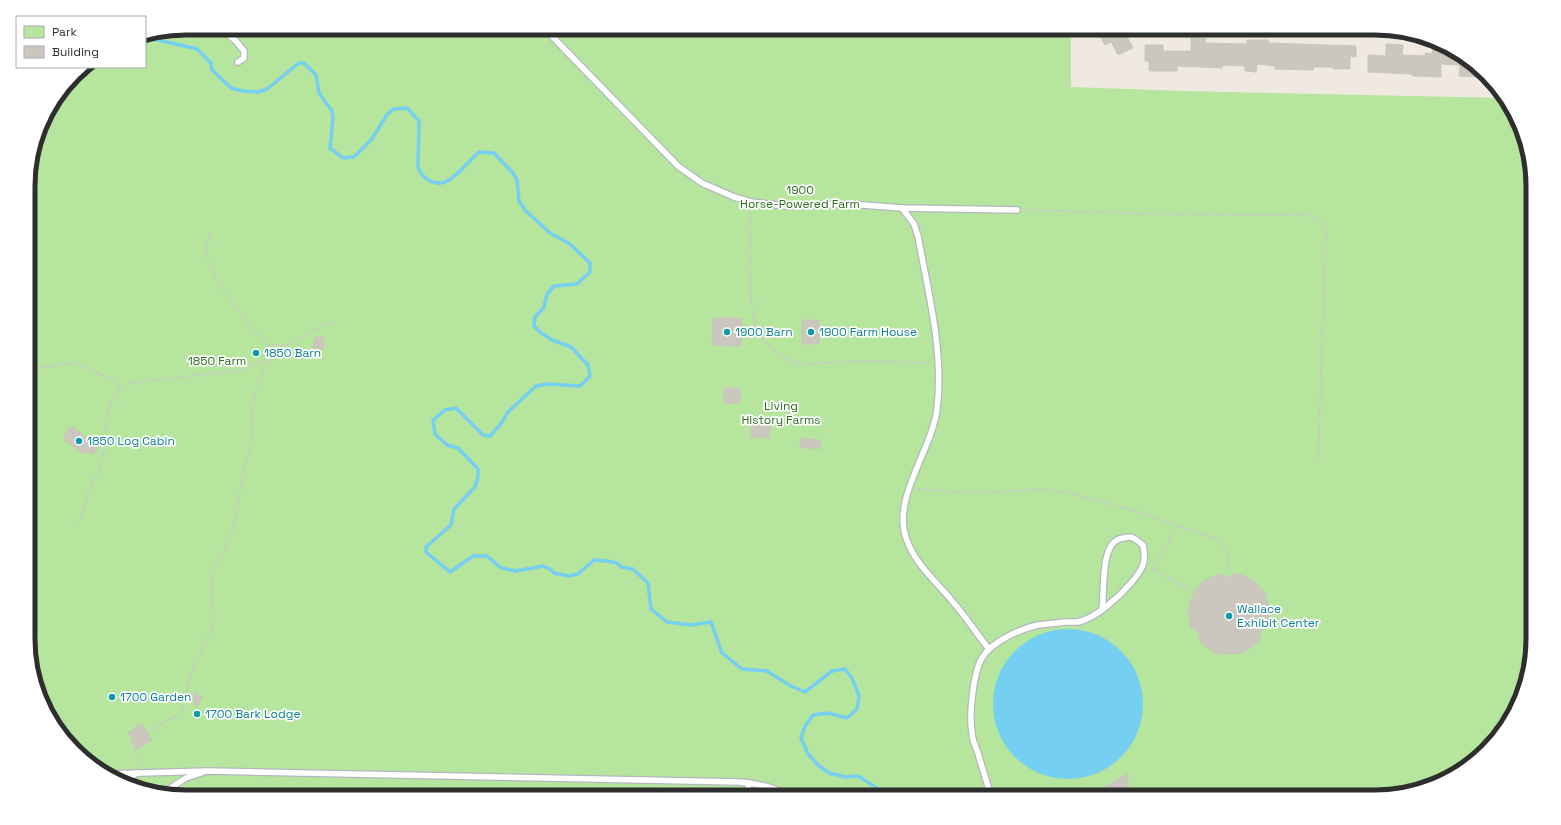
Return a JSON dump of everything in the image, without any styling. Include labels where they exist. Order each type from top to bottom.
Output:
[{"type":"lane","points":[[229,35],[244,51],[244,58],[238,62]]},
{"type":"lane","points":[[551,35],[678,166],[702,182],[734,197],[751,202],[786,206],[850,204],[902,208],[1016,210]]},
{"type":"lane","points":[[902,208],[914,224],[918,236],[932,312],[939,364],[937,410],[930,435],[906,496],[903,515],[904,530],[911,552],[920,565],[953,602],[990,649]]},
{"type":"lane","points":[[989,790],[972,734],[971,706],[981,658],[1002,639],[1037,626],[1077,622],[1088,619],[1102,609],[1113,601],[1126,589],[1144,565],[1145,554],[1143,545],[1132,537],[1119,538],[1111,544],[1104,567],[1104,596],[1102,609]]},
{"type":"lane","points":[[168,789],[186,778],[209,771]]},
{"type":"lane","points":[[118,774],[209,771],[723,781],[763,785],[778,790]]},
{"type":"lane","points":[[128,779],[137,773]]},
{"type":"lane","points":[[747,790],[749,783]]},
{"type":"path","points":[[751,202],[749,226],[750,288],[753,315],[757,333],[778,353],[788,360],[802,364],[866,361],[939,364]]},
{"type":"path","points":[[1016,210],[1156,214],[1306,214],[1320,220],[1326,230],[1318,464]]},
{"type":"path","points":[[210,234],[206,250],[213,272],[224,292],[248,323],[268,345],[287,345]]},
{"type":"path","points":[[147,732],[178,714],[182,710],[193,669],[214,625],[211,582],[213,571],[231,536],[235,521],[243,473],[250,446],[254,396],[259,378],[271,360],[287,345],[328,324],[334,324]]},
{"type":"path","points":[[79,522],[89,490],[101,466],[105,445],[107,416],[113,399],[120,389],[131,383],[242,370],[264,360],[271,360]]},
{"type":"path","points":[[35,369],[69,363],[78,363],[118,382],[120,389]]},
{"type":"path","points":[[910,488],[976,493],[1044,489],[1070,492],[1139,512],[1174,525],[1209,535],[1219,540],[1225,546],[1228,555],[1228,570]]},
{"type":"path","points":[[1153,570],[1173,534],[1174,525]]},
{"type":"path","points":[[1144,565],[1192,591]]},
{"type":"path","points":[[132,740],[131,741],[142,761]]},
{"type":"green space","name":"Living History Farms","points":[[176,35],[1071,35],[1071,87],[1498,98],[1515,128],[1521,147],[1526,176],[1526,649],[1521,678],[1515,697],[1501,723],[1489,739],[1475,753],[1459,765],[1433,779],[1414,785],[1385,790],[176,790],[137,782],[110,770],[86,753],[72,739],[60,723],[46,697],[40,678],[35,649],[35,176],[43,137],[55,110],[72,86],[91,68],[146,68],[146,40]]},
{"type":"water","points":[[1068,629],[1097,635],[1121,651],[1137,675],[1143,704],[1137,733],[1121,757],[1097,773],[1068,779],[1039,773],[1015,757],[999,733],[993,704],[999,675],[1015,651],[1039,635]]},
{"type":"building","points":[[1100,35],[1126,35],[1133,48],[1118,55],[1111,42],[1105,45]]},
{"type":"building","points":[[1191,38],[1206,39],[1205,43],[1247,44],[1247,40],[1268,40],[1268,43],[1356,46],[1356,57],[1350,56],[1350,69],[1314,67],[1313,70],[1275,69],[1275,66],[1257,64],[1256,72],[1245,71],[1245,66],[1223,65],[1222,68],[1177,66],[1177,71],[1149,71],[1149,61],[1145,61],[1145,45],[1163,45],[1163,51],[1191,51]]},
{"type":"building","points":[[1386,44],[1403,45],[1402,55],[1425,56],[1425,53],[1432,54],[1433,46],[1459,60],[1480,77],[1459,76],[1460,65],[1441,64],[1441,77],[1368,72],[1368,55],[1386,56]]},
{"type":"building","name":"1900 Barn","points":[[713,318],[742,318],[741,346],[712,345]]},
{"type":"building","name":"1900 Farm House","points":[[802,320],[819,320],[819,344],[802,344]]},
{"type":"building","points":[[315,337],[324,338],[323,349],[313,348]]},
{"type":"building","points":[[724,388],[740,388],[740,403],[724,403]]},
{"type":"building","points":[[751,425],[770,426],[770,438],[751,437]]},
{"type":"building","name":"1850 Log Cabin","points":[[71,426],[99,447],[93,455],[86,451],[84,454],[64,440],[66,437],[64,436]]},
{"type":"building","points":[[800,438],[820,440],[820,449],[800,447]]},
{"type":"building","name":"Wallace Exhibit Center","points":[[1237,573],[1253,580],[1265,593],[1270,610],[1270,618],[1268,627],[1259,632],[1261,639],[1254,646],[1239,654],[1222,654],[1214,652],[1200,642],[1198,631],[1191,628],[1188,613],[1189,605],[1195,591],[1205,580],[1219,574],[1229,578]]},
{"type":"building","points":[[195,693],[202,697],[196,707],[193,699]]},
{"type":"building","points":[[142,724],[152,740],[137,749],[128,732]]},
{"type":"building","points":[[1127,773],[1129,790],[1097,790],[1109,785]]},
{"type":"waterway","points":[[153,39],[197,49],[211,63],[212,70],[231,88],[243,91],[258,92],[267,89],[299,63],[304,63],[316,75],[319,93],[332,111],[333,118],[330,148],[343,158],[354,157],[372,139],[386,116],[393,109],[407,108],[419,121],[418,167],[423,175],[430,181],[439,183],[449,180],[461,171],[479,152],[494,153],[513,173],[517,180],[519,201],[525,210],[550,233],[570,244],[590,263],[590,272],[577,284],[554,286],[547,294],[544,307],[535,317],[534,326],[541,333],[552,340],[571,347],[588,365],[590,376],[580,386],[547,384],[536,386],[508,412],[500,425],[490,436],[483,435],[456,408],[445,410],[433,420],[435,434],[447,445],[458,448],[478,469],[478,477],[475,487],[454,509],[451,525],[426,547],[426,552],[450,572],[473,556],[487,556],[501,568],[516,571],[543,566],[550,569],[554,573],[569,576],[578,574],[594,560],[617,563],[621,567],[633,569],[648,583],[651,609],[667,622],[691,625],[711,622],[722,653],[742,669],[767,671],[789,685],[805,692],[832,671],[845,669],[852,678],[859,696],[857,709],[847,718],[828,713],[813,715],[805,726],[801,738],[808,754],[818,765],[829,773],[845,777],[858,776],[879,790]]},
{"type":"place","name":"1900 Barn","points":[[727,332]]},
{"type":"place","name":"1900 Farm House","points":[[811,332]]},
{"type":"place","name":"1850 Barn","points":[[256,353]]},
{"type":"place","name":"1850 Log Cabin","points":[[79,441]]},
{"type":"place","name":"Wallace Exhibit Center","points":[[1229,616]]},
{"type":"place","name":"1700 Garden","points":[[112,697]]},
{"type":"place","name":"1700 Bark Lodge","points":[[197,714]]},
{"type":"park label","name":"1900 Horse-Powered Farm","points":[[800,197]]},
{"type":"park label","name":"1850 Farm","points":[[217,361]]}]
